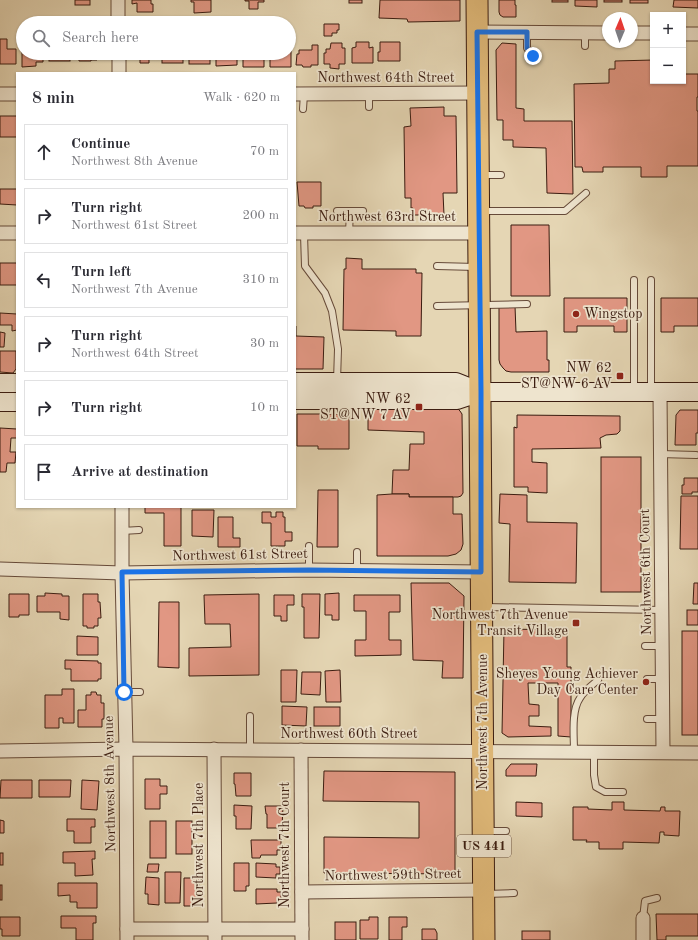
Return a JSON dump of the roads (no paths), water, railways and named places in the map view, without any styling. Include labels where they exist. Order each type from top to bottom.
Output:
[{"type":"main road","name":"Northwest 7th Avenue","points":[[477,0],[484,940]]},
{"type":"main road","points":[[296,382],[456,382],[481,392]]},
{"type":"main road","points":[[0,383],[16,383]]},
{"type":"main road","points":[[296,400],[457,400],[481,392],[698,392]]},
{"type":"main road","points":[[0,402],[16,402]]},
{"type":"street","points":[[118,0],[118,16]]},
{"type":"street","points":[[477,32],[527,32],[585,39],[602,35]]},
{"type":"street","points":[[638,33],[650,33]]},
{"type":"street","points":[[686,34],[698,34]]},
{"type":"street","points":[[118,60],[119,72]]},
{"type":"street","name":"Northwest 64th Street","points":[[300,94],[478,93]]},
{"type":"street","points":[[0,94],[16,94]]},
{"type":"street","points":[[0,233],[16,233]]},
{"type":"street","name":"Northwest 63rd Street","points":[[300,234],[479,233]]},
{"type":"street","name":"Northwest 6th Court","points":[[648,391],[660,454],[663,752]]},
{"type":"street","name":"Northwest 8th Avenue","points":[[122,508],[127,935]]},
{"type":"street","name":"Northwest 61st Street","points":[[0,569],[122,572],[309,570],[481,572]]},
{"type":"street","name":"Northwest 60th Street","points":[[0,751],[126,749],[698,753]]},
{"type":"street","name":"Northwest 7th Place","points":[[214,750],[215,935]]},
{"type":"street","name":"Northwest 7th Court","points":[[301,750],[302,934]]},
{"type":"street","name":"Northwest 59th Street","points":[[302,892],[484,892]]},
{"type":"street","points":[[643,918],[643,940]]},
{"type":"street","points":[[127,935],[302,934]]},
{"type":"lane","points":[[527,32],[527,48],[533,56]]},
{"type":"lane","points":[[300,94],[303,109]]},
{"type":"lane","points":[[369,94],[369,107]]},
{"type":"lane","points":[[478,174],[501,175]]},
{"type":"lane","points":[[479,212],[565,211],[586,193]]},
{"type":"lane","points":[[337,211],[363,211]]},
{"type":"lane","points":[[350,211],[350,234]]},
{"type":"lane","points":[[300,234],[305,266],[325,293],[332,311],[338,349],[337,382]]},
{"type":"lane","points":[[437,266],[479,267]]},
{"type":"lane","points":[[634,280],[648,391]]},
{"type":"lane","points":[[648,391],[651,280]]},
{"type":"lane","points":[[437,306],[527,304]]},
{"type":"lane","points":[[660,454],[696,455]]},
{"type":"lane","points":[[122,531],[138,530]]},
{"type":"lane","points":[[309,546],[309,570]]},
{"type":"lane","points":[[357,552],[357,571]]},
{"type":"lane","points":[[482,607],[662,610]]},
{"type":"lane","points":[[645,646],[663,646]]},
{"type":"lane","points":[[647,679],[662,679]]},
{"type":"lane","points":[[574,752],[574,716],[579,699],[598,680]]},
{"type":"lane","points":[[124,692],[140,692]]},
{"type":"lane","points":[[250,716],[250,750]]},
{"type":"lane","points":[[647,719],[663,719]]},
{"type":"lane","points":[[594,752],[594,775],[596,787],[604,792],[622,792]]},
{"type":"lane","points":[[484,831],[506,831]]},
{"type":"lane","points":[[484,892],[514,894]]},
{"type":"lane","points":[[643,918],[645,901],[657,898]]},
{"type":"place","name":"Wingstop","points":[[576,314]]},
{"type":"place","name":"NW 62 ST@NW 6 AV","points":[[620,376]]},
{"type":"place","name":"NW 62 ST@NW 7 AV","points":[[419,407]]},
{"type":"place","name":"Northwest 7th Avenue Transit Village","points":[[576,623]]},
{"type":"place","name":"Sheyes Young Achiever Day Care Center","points":[[646,682]]}]
